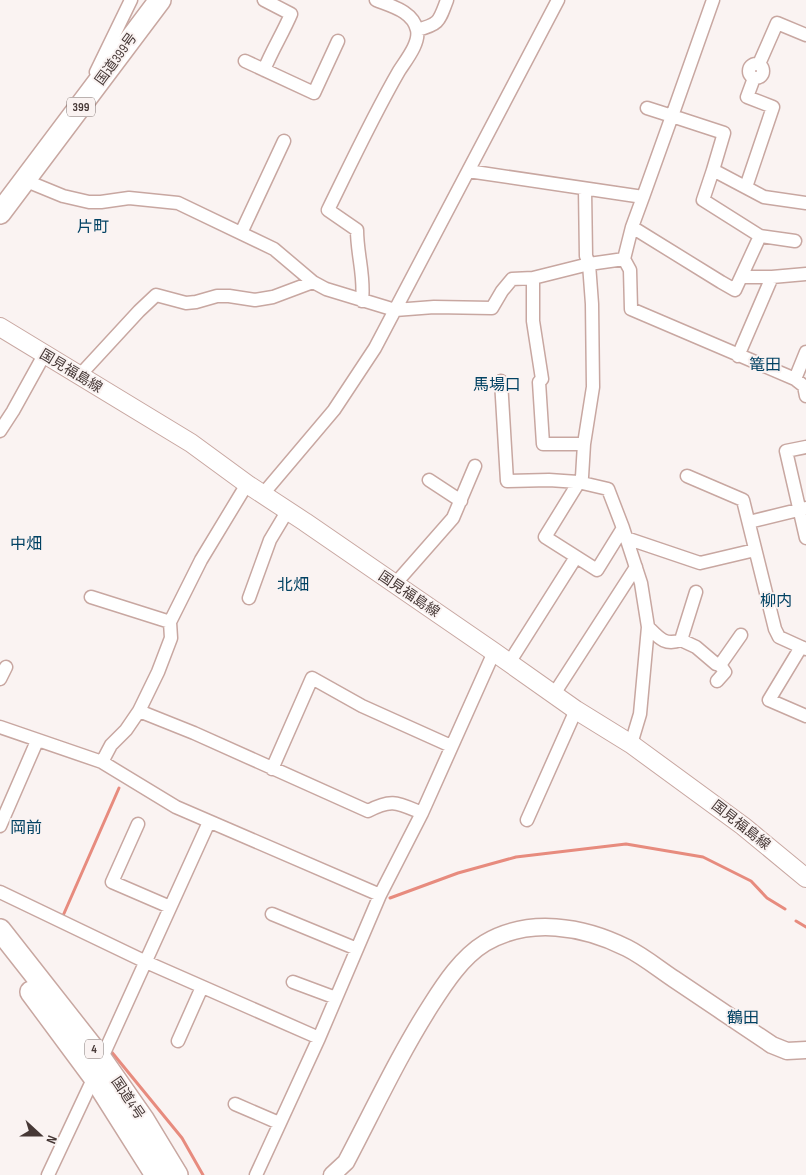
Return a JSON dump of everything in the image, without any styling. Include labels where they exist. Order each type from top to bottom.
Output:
[{"type":"highway","name":"国道399号","points":[[0,213],[160,0]]},
{"type":"highway","name":"国道4号","points":[[0,930],[100,1056],[143,1119],[177,1175]]},
{"type":"highway","name":"国道4号","points":[[0,954],[35,997],[94,1077],[156,1175]]},
{"type":"main road","name":"国見福島線","points":[[0,327],[191,443],[247,484],[288,510],[576,710],[631,744],[743,826],[806,878]]},
{"type":"street","points":[[79,109],[131,0]]},
{"type":"street","points":[[264,0],[292,14],[279,42],[273,48],[264,70]]},
{"type":"street","points":[[362,301],[363,275],[357,243],[357,230],[328,210],[378,107],[411,51],[417,37],[417,30],[409,15],[376,0]]},
{"type":"street","points":[[417,30],[428,27],[440,20],[447,0]]},
{"type":"street","points":[[263,494],[334,410],[375,348],[558,0]]},
{"type":"street","points":[[713,0],[632,227],[624,259],[630,270],[631,309],[803,387],[806,352]]},
{"type":"street","points":[[746,187],[773,107],[747,97],[754,78],[749,70],[751,66],[759,64],[777,23],[806,35]]},
{"type":"street","points":[[245,61],[314,92],[338,41]]},
{"type":"street","points":[[647,108],[724,132],[703,200],[760,236],[795,241]]},
{"type":"street","points":[[241,233],[284,141]]},
{"type":"street","points":[[713,170],[764,197],[806,203]]},
{"type":"street","points":[[468,172],[643,197]]},
{"type":"street","points":[[24,180],[62,196],[89,202],[129,198],[178,203],[274,249],[313,282],[326,290],[394,310],[434,307],[492,308],[512,279],[532,278],[589,264],[624,259]]},
{"type":"street","points":[[586,189],[586,256],[589,264],[592,304],[593,387],[584,444],[582,477],[545,537],[597,570],[625,533]]},
{"type":"street","points":[[632,227],[736,290],[760,236]]},
{"type":"street","points":[[742,277],[806,274]]},
{"type":"street","points":[[738,356],[772,277]]},
{"type":"street","points":[[532,278],[533,321],[542,379],[539,382],[542,444],[584,444]]},
{"type":"street","points":[[80,375],[156,295],[186,303],[217,296],[255,300],[273,297],[313,282]]},
{"type":"street","points":[[0,431],[44,354]]},
{"type":"street","points":[[501,382],[507,481],[549,480],[578,482],[608,489],[625,533],[636,567],[645,604],[648,627],[640,714],[631,744]]},
{"type":"street","points":[[806,447],[786,451],[803,509],[806,538]]},
{"type":"street","points":[[395,584],[453,518],[475,466]]},
{"type":"street","points":[[686,476],[743,500],[774,629],[779,637],[803,648],[769,700],[806,716]]},
{"type":"street","points":[[429,480],[461,501]]},
{"type":"street","points":[[102,762],[111,745],[126,730],[139,711],[158,672],[170,638],[170,622],[201,560],[247,484]]},
{"type":"street","points":[[748,522],[803,509]]},
{"type":"street","points":[[249,598],[270,540],[288,510]]},
{"type":"street","points":[[625,533],[700,563],[755,550]]},
{"type":"street","points":[[509,663],[576,557]]},
{"type":"street","points":[[554,694],[636,567]]},
{"type":"street","points":[[681,640],[696,592]]},
{"type":"street","points":[[91,597],[170,622]]},
{"type":"street","points":[[648,627],[661,640],[672,643],[681,640],[696,647],[716,664],[720,665],[725,672],[717,681]]},
{"type":"street","points":[[720,665],[741,635]]},
{"type":"street","points":[[256,1175],[319,1038],[380,895],[422,813],[494,652]]},
{"type":"street","points":[[0,678],[6,667]]},
{"type":"street","points":[[272,769],[312,678],[362,706],[451,746]]},
{"type":"street","points":[[527,820],[576,710]]},
{"type":"street","points":[[139,711],[194,733],[368,811],[380,805],[395,802],[422,813]]},
{"type":"street","points":[[0,727],[102,762],[176,807],[380,895]]},
{"type":"street","points":[[0,826],[37,741]]},
{"type":"street","points":[[100,1056],[105,1050],[148,961],[170,907],[209,822]]},
{"type":"street","points":[[138,824],[112,882],[170,907]]},
{"type":"street","points":[[0,892],[202,987],[319,1038]]},
{"type":"street","points":[[272,914],[357,949]]},
{"type":"street","points":[[332,1175],[346,1162],[406,1046],[453,973],[485,943],[518,929],[555,927],[574,930],[628,948],[772,1045],[788,1051],[806,1050]]},
{"type":"street","points":[[293,982],[336,998]]},
{"type":"street","points":[[178,1041],[202,987]]},
{"type":"street","points":[[48,1175],[94,1077]]},
{"type":"street","points":[[235,1104],[279,1123]]},
{"type":"waterway","points":[[62,918],[119,788]]},
{"type":"waterway","points":[[390,898],[458,873],[516,857],[626,844],[703,857],[751,881],[767,898],[785,909]]},
{"type":"waterway","points":[[796,921],[806,927]]},
{"type":"waterway","points":[[110,1050],[182,1138],[203,1175]]},
{"type":"district","name":"片町","points":[[93,227]]},
{"type":"district","name":"篭田","points":[[765,365]]},
{"type":"district","name":"馬場口","points":[[497,385]]},
{"type":"district","name":"中畑","points":[[26,544]]},
{"type":"district","name":"北畑","points":[[293,585]]},
{"type":"district","name":"柳内","points":[[776,601]]},
{"type":"district","name":"岡前","points":[[26,828]]},
{"type":"district","name":"鶴田","points":[[743,1018]]}]
